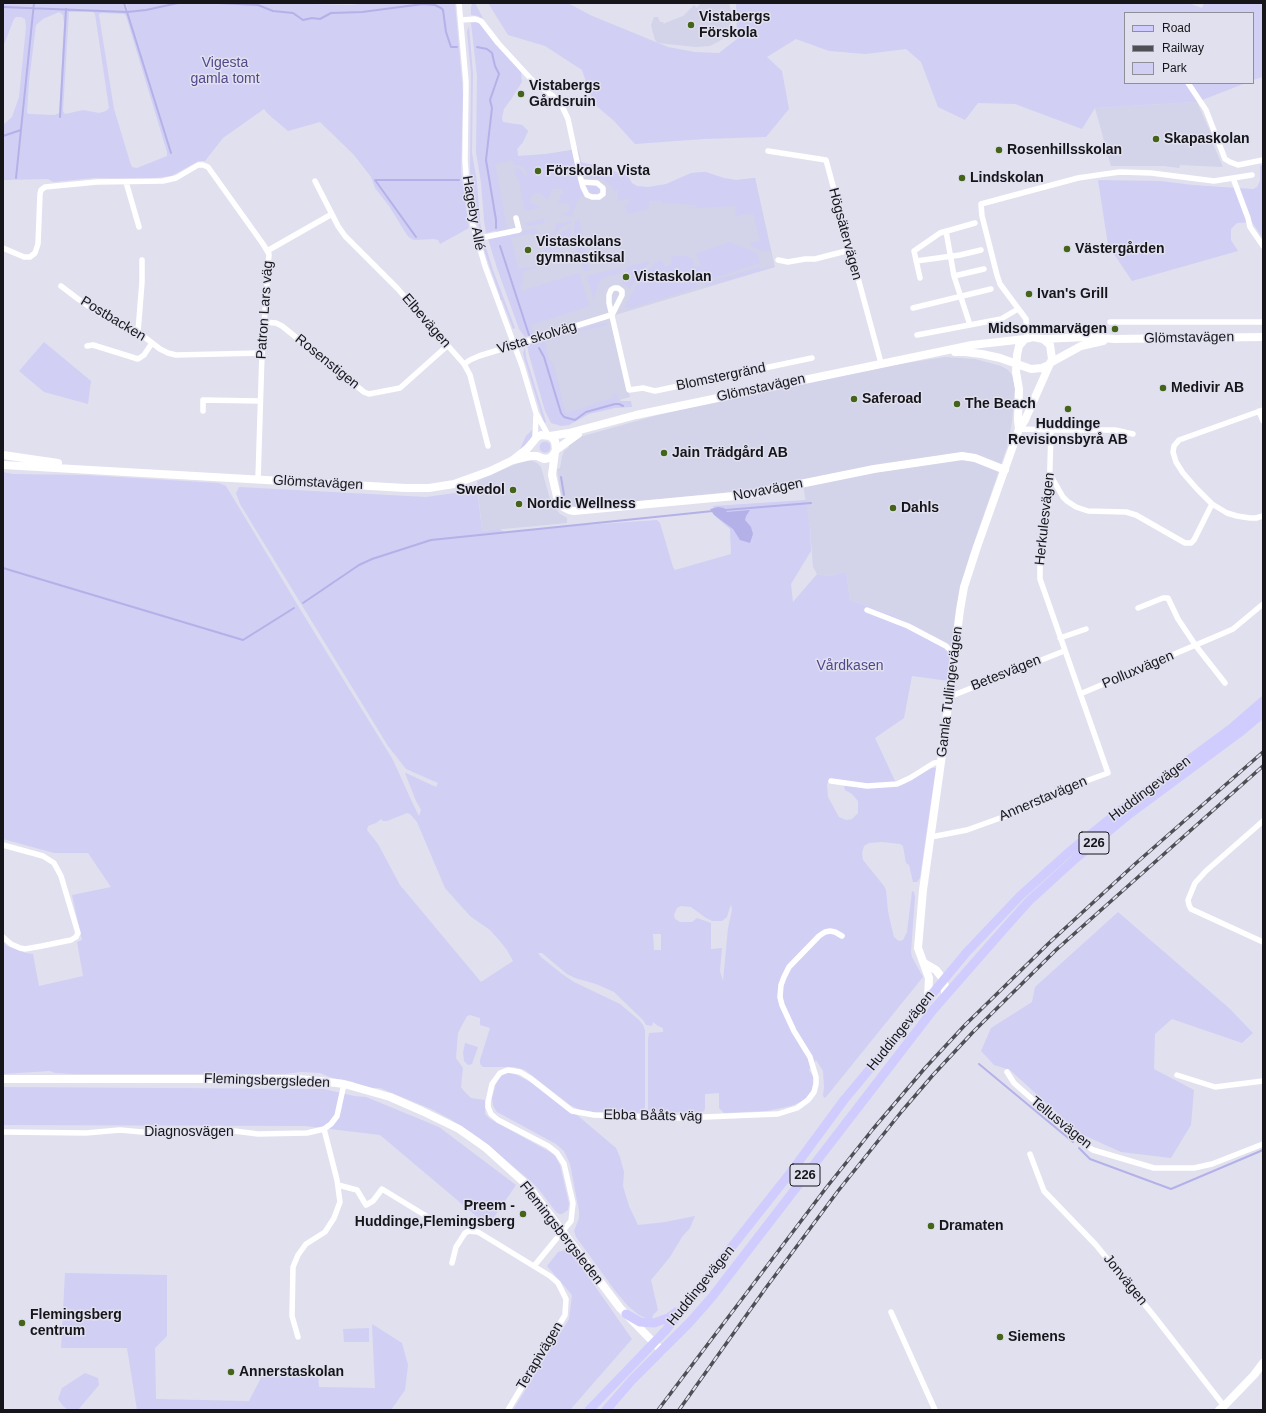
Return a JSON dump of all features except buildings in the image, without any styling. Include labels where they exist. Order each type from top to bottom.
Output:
[{"type":"main road","name":"Huddingevägen","points":[[589,1410],[666,1330],[786,1178],[844,1100],[966,952],[1020,896],[1068,852],[1122,809],[1233,727],[1263,701]]},
{"type":"main road","name":"Huddingevägen","points":[[606,1410],[632,1380],[690,1322],[712,1297],[945,995],[1029,901],[1075,859],[1128,816],[1239,733],[1263,713]]},
{"type":"main road","points":[[626,1314],[640,1322],[657,1323],[668,1318],[688,1303]]},
{"type":"street","name":"Hageby Allé","points":[[459,3],[466,82],[466,189],[476,239],[515,346],[536,414],[549,435]]},
{"type":"street","points":[[461,20],[475,19],[481,21],[498,43],[520,67],[536,83],[553,96],[562,106],[568,119],[582,182]]},
{"type":"street","points":[[1189,84],[1206,110],[1225,159],[1238,165],[1263,160]]},
{"type":"street","name":"Högsätervägen","points":[[768,151],[826,160],[881,364]]},
{"type":"street","name":"Patron Lars väg","points":[[3,248],[24,257],[30,257],[35,253],[38,244],[40,194],[41,190],[45,186],[76,183],[168,180],[181,175],[198,165],[206,166],[212,172],[268,251],[269,258],[262,353],[258,480]]},
{"type":"street","points":[[1017,364],[1018,350],[1026,339],[1026,319],[1000,284],[996,275],[982,216],[982,204],[1078,178],[1105,174],[1151,173],[1207,181],[1221,181],[1252,175]]},
{"type":"street","points":[[1233,178],[1250,227],[1263,246]]},
{"type":"street","name":"Elbevägen","points":[[315,181],[345,236],[397,288],[464,364],[470,375],[488,446]]},
{"type":"street","points":[[126,182],[139,228]]},
{"type":"street","points":[[268,251],[332,214]]},
{"type":"street","points":[[476,239],[519,230],[516,218]]},
{"type":"street","points":[[920,278],[914,251],[940,233],[975,223]]},
{"type":"street","points":[[946,231],[954,276],[970,325]]},
{"type":"street","points":[[778,260],[788,262],[815,259],[850,250]]},
{"type":"street","points":[[916,261],[980,250]]},
{"type":"street","points":[[138,332],[142,282],[142,260]]},
{"type":"street","points":[[954,276],[984,269]]},
{"type":"street","name":"Postbacken","points":[[61,286],[100,314],[130,327],[163,351],[173,354],[262,353]]},
{"type":"street","points":[[913,308],[990,289]]},
{"type":"street","points":[[917,335],[1001,319],[1018,308]]},
{"type":"street","name":"Vista skolväg","points":[[464,364],[479,356],[612,315],[630,390]]},
{"type":"street","name":"Rosenstigen","points":[[264,322],[276,323],[282,326],[364,392],[369,394],[400,388],[447,346]]},
{"type":"street","points":[[1110,322],[1263,322]]},
{"type":"street","name":"Glömstavägen","points":[[513,460],[541,435],[563,435],[636,415],[972,345],[1037,337],[1043,339],[1086,337],[1115,339],[1263,337]]},
{"type":"street","points":[[1043,339],[1048,342],[1051,349],[1050,364]]},
{"type":"street","name":"Glömstavägen","points":[[938,352],[965,352],[1000,358],[1037,369],[1050,364],[1081,346],[1115,339]]},
{"type":"street","points":[[87,346],[93,345],[138,359],[144,355],[152,343]]},
{"type":"street","name":"Blomstergränd","points":[[630,390],[643,388],[655,391],[812,358]]},
{"type":"street","name":"Gamla Tullingevägen","points":[[1017,364],[1016,372],[1019,390],[1019,429]]},
{"type":"street","name":"Gamla Tullingevägen","points":[[928,997],[929,978],[918,948],[923,890],[960,610],[966,581],[977,547],[1019,429],[1025,420],[1050,364]]},
{"type":"street","points":[[203,411],[203,400],[260,401]]},
{"type":"street","points":[[1263,421],[1261,411],[1179,440],[1174,446],[1174,456],[1183,473],[1212,504],[1227,513],[1237,516],[1250,518],[1263,516]]},
{"type":"street","name":"Hageby Allé","points":[[534,441],[536,414]]},
{"type":"street","name":"Glömstavägen","points":[[3,464],[258,480],[429,488],[446,486],[464,481],[526,456],[550,458],[566,442],[586,429]]},
{"type":"street","points":[[1019,429],[1115,430],[1133,434]]},
{"type":"street","name":"Herkulesvägen","points":[[1052,430],[1049,500],[1039,572],[1040,579],[1108,773]]},
{"type":"street","points":[[549,435],[555,441],[556,451]]},
{"type":"street","points":[[534,441],[533,449],[539,457]]},
{"type":"street","name":"Novavägen","points":[[556,451],[552,475],[558,501],[562,507],[574,511],[746,495],[874,469],[962,456],[975,458],[1005,470]]},
{"type":"street","name":"Glömstavägen","points":[[3,455],[118,471]]},
{"type":"street","name":"Novavägen","points":[[539,457],[552,475]]},
{"type":"street","points":[[1050,476],[1063,498],[1076,507],[1088,511],[1126,512],[1136,515],[1185,544],[1191,543],[1194,540],[1212,504]]},
{"type":"street","points":[[1138,608],[1163,598],[1168,598],[1178,619],[1196,646],[1225,683]]},
{"type":"street","name":"Polluxvägen","points":[[1080,694],[1196,646],[1233,628],[1263,604]]},
{"type":"street","points":[[867,610],[894,620],[929,636],[946,646],[954,654]]},
{"type":"street","points":[[1060,638],[1086,629]]},
{"type":"street","name":"Betesvägen","points":[[948,697],[1064,651]]},
{"type":"street","points":[[831,782],[867,786],[897,784],[910,778],[932,764],[941,762]]},
{"type":"street","name":"Annerstavägen","points":[[931,836],[967,830],[1021,811],[1035,805],[1060,790],[1108,773]]},
{"type":"street","points":[[1263,821],[1206,871],[1195,883],[1188,900],[1191,909],[1263,942]]},
{"type":"street","points":[[3,845],[43,856],[54,863],[61,876],[78,933],[77,936],[71,940],[25,949],[9,943],[3,936]]},
{"type":"street","name":"Ebba Bååts väg","points":[[562,1230],[571,1221],[573,1212],[573,1203],[564,1164],[560,1156],[554,1150],[498,1120],[491,1114],[488,1108],[488,1102],[494,1081],[500,1073],[508,1070],[521,1073],[572,1111],[594,1115],[680,1118],[778,1114],[796,1108],[808,1100],[814,1092],[816,1077],[810,1056],[794,1031],[782,1005],[780,997],[781,985],[789,968],[819,936],[830,931],[842,936]]},
{"type":"street","points":[[924,963],[936,970],[943,979],[945,995]]},
{"type":"street","name":"Tellusvägen","points":[[1007,1072],[1014,1083],[1081,1142],[1093,1150],[1154,1168],[1194,1168],[1212,1164],[1263,1144]]},
{"type":"street","points":[[1177,1075],[1215,1087],[1263,1081]]},
{"type":"street","name":"Flemingsbergsleden","points":[[3,1079],[298,1079],[344,1084],[390,1097],[422,1111],[458,1130],[486,1148],[528,1186],[620,1308],[662,1351]]},
{"type":"street","points":[[298,1337],[292,1316],[293,1267],[298,1255],[306,1244],[325,1232],[334,1218],[340,1202],[338,1185],[324,1129],[331,1124],[337,1116],[344,1084]]},
{"type":"street","name":"Diagnosvägen","points":[[3,1132],[86,1133],[120,1130],[154,1133],[192,1133],[218,1129],[258,1134],[300,1134],[324,1129]]},
{"type":"street","name":"Jonvägen","points":[[1030,1154],[1044,1191],[1096,1245],[1154,1316],[1222,1408]]},
{"type":"street","points":[[338,1185],[356,1190],[366,1205],[373,1201],[382,1189],[436,1222]]},
{"type":"street","points":[[534,1266],[562,1230]]},
{"type":"street","name":"Terapivägen","points":[[452,1263],[454,1252],[465,1233],[473,1231],[478,1232],[534,1266],[558,1283],[566,1299],[565,1315],[508,1410]]},
{"type":"street","points":[[891,1312],[935,1410]]},
{"type":"street","points":[[1222,1408],[1254,1376],[1263,1363]]},
{"type":"shaded area","name":"Vistabergs Förskola","points":[[701,3],[729,3],[731,11],[730,28],[723,39],[710,46],[696,47],[658,43],[655,40],[651,25],[654,17],[658,17],[660,22],[663,22],[664,24],[683,16],[694,5],[697,8]]},
{"type":"shaded area","points":[[1197,102],[1214,140],[1213,144],[1223,167],[1180,165],[1179,168],[1164,166],[1111,166],[1095,108]]},
{"type":"shaded area","name":"Vistaskolan","points":[[496,120],[505,123],[522,125],[528,131],[523,142],[517,149],[518,157],[578,149],[583,167],[638,190],[755,178],[775,267],[612,316],[630,397],[560,417],[494,226],[487,165]]},
{"type":"shaded area","points":[[945,357],[975,359],[1001,366],[1008,370],[1012,375],[1015,388],[1012,422],[1007,447],[969,557],[961,587],[953,646],[893,615],[850,600],[846,572],[828,576],[817,574],[813,567],[810,527],[802,479],[749,490],[575,508],[564,502],[561,496],[557,469],[560,468],[564,451],[569,447],[568,444],[576,438],[658,415],[756,393],[900,364]]},
{"type":"shaded area","points":[[526,461],[533,461],[541,467],[551,503],[560,514],[567,518],[567,523],[482,531],[477,481]]},
{"type":"shaded area","points":[[718,507],[724,508],[727,512],[750,510],[745,520],[751,527],[753,534],[750,543],[740,540],[733,529],[714,515],[710,509]]},
{"type":"green space","name":"Vigesta gamla tomt","points":[[3,3],[123,3],[127,12],[128,10],[126,3],[273,3],[350,5],[368,3],[455,3],[463,93],[461,172],[469,228],[440,244],[438,240],[434,239],[414,240],[410,238],[375,188],[371,177],[354,155],[320,122],[288,131],[264,109],[223,138],[205,161],[199,161],[171,176],[148,179],[94,178],[53,182],[48,179],[3,180],[3,125],[12,117],[19,97],[26,27],[25,19],[16,17],[14,19],[3,47]],"holes":[[[59,12],[63,15],[64,24],[59,113],[55,115],[27,113],[36,25],[43,19]],[[69,12],[93,12],[95,14],[109,108],[106,111],[99,113],[83,110],[65,114],[63,111]],[[99,14],[124,14],[126,16],[167,152],[167,156],[137,168],[132,167],[130,162],[114,109]]]},
{"type":"green space","points":[[472,3],[475,3],[484,20],[478,16],[471,15]]},
{"type":"green space","points":[[488,3],[568,3],[590,15],[668,47],[695,52],[719,53],[737,39],[736,3],[1188,3],[1202,8],[1204,3],[1263,3],[1263,77],[1254,80],[1254,12],[1124,12],[1124,84],[1243,84],[1197,102],[1095,108],[1082,129],[1015,104],[978,103],[965,120],[938,107],[921,62],[906,49],[866,54],[829,51],[796,39],[767,57],[782,71],[789,109],[766,137],[704,139],[635,144],[614,121],[593,103],[582,70],[545,46],[508,35]]},
{"type":"green space","points":[[477,22],[521,72],[522,82],[504,109],[502,118],[503,122],[522,125],[528,131],[523,142],[517,149],[518,155],[516,156],[547,154],[572,150],[583,195],[579,198],[571,217],[562,214],[568,212],[571,208],[566,202],[558,204],[561,196],[560,194],[564,194],[562,189],[558,188],[552,189],[548,201],[540,193],[534,193],[530,198],[531,203],[540,208],[525,211],[519,180],[517,180],[514,168],[520,169],[525,176],[528,175],[525,169],[518,164],[514,165],[512,160],[495,164],[507,228],[486,233],[476,152],[477,76],[471,23]]},
{"type":"green space","points":[[469,26],[473,74],[472,153],[477,182],[482,233],[479,228],[475,212],[470,171],[471,74],[467,32]]},
{"type":"green space","points":[[579,162],[609,168],[620,174],[627,174],[632,183],[637,186],[648,187],[666,184],[691,173],[701,172],[737,180],[755,178],[771,252],[759,250],[751,246],[750,243],[760,241],[753,213],[736,216],[735,206],[696,208],[696,205],[649,201],[648,209],[628,214],[625,207],[632,198],[618,201],[618,190],[613,191],[611,185],[602,179],[586,176],[582,172]]},
{"type":"green space","points":[[1263,165],[1263,239],[1252,222],[1237,223],[1231,229],[1231,240],[1238,251],[1132,281],[1108,245],[1098,180],[1160,181],[1253,189],[1257,187],[1260,181],[1260,166]]},
{"type":"green space","points":[[589,185],[598,186],[600,191],[595,194],[590,192],[588,189]]},
{"type":"green space","points":[[544,219],[545,223],[529,226],[525,223]]},
{"type":"green space","points":[[579,219],[590,271],[584,271],[576,249],[574,228],[575,221]]},
{"type":"green space","points":[[572,221],[571,224],[568,223],[546,240],[543,240],[544,236],[546,238],[555,231],[556,224]]},
{"type":"green space","points":[[537,228],[538,233],[531,235],[531,233],[511,238],[518,269],[536,266],[536,268],[524,271],[522,277],[523,284],[521,286],[522,291],[579,273],[590,306],[531,325],[533,334],[525,337],[519,329],[488,239]]},
{"type":"green space","points":[[570,228],[573,245],[545,252],[544,246]]},
{"type":"green space","points":[[484,241],[493,270],[515,328],[513,329],[502,300],[500,300],[500,296],[483,247]]},
{"type":"green space","points":[[729,242],[756,252],[760,263],[697,284],[691,268],[696,285],[699,285],[699,287],[631,308],[624,308],[639,281],[657,261],[662,261],[665,267],[672,265],[671,258],[673,256],[686,256],[692,258],[694,267],[701,265],[696,254]]},
{"type":"green space","points":[[650,261],[630,288],[622,283],[627,267]]},
{"type":"green space","points":[[772,266],[774,267],[706,286],[705,283],[760,267],[761,269]]},
{"type":"green space","points":[[619,268],[621,269],[620,274],[607,276],[599,282],[594,299],[587,276]]},
{"type":"green space","points":[[606,323],[608,325],[571,333],[545,342],[549,360],[553,363],[565,412],[567,413],[613,398],[613,394],[617,394],[618,399],[621,401],[631,401],[632,407],[615,408],[589,414],[569,425],[561,426],[551,423],[545,411],[527,345]]},
{"type":"green space","points":[[44,342],[91,381],[88,404],[44,392],[19,371]]},
{"type":"green space","points":[[525,347],[526,357],[546,422],[544,423],[524,358],[523,353]]},
{"type":"green space","points":[[533,429],[529,442],[519,451],[526,436]]},
{"type":"green space","points":[[543,442],[547,442],[549,443],[549,451],[543,452],[540,449],[540,445]]},
{"type":"green space","name":"Vårdkasen","points":[[3,472],[13,474],[85,475],[219,483],[226,486],[393,760],[419,816],[421,810],[405,773],[436,787],[438,783],[406,769],[388,746],[240,504],[236,493],[239,487],[426,497],[455,493],[477,486],[482,531],[499,529],[505,532],[657,520],[660,523],[675,570],[731,554],[730,529],[716,517],[713,506],[806,500],[810,527],[811,551],[791,584],[793,602],[817,574],[828,576],[846,572],[850,600],[893,615],[953,646],[949,681],[912,676],[904,718],[875,738],[896,783],[865,784],[830,779],[827,784],[828,797],[839,817],[846,820],[852,819],[858,813],[858,801],[852,794],[845,790],[844,786],[877,788],[896,786],[904,784],[931,768],[936,768],[920,878],[917,882],[913,882],[909,865],[906,863],[903,846],[900,844],[882,842],[869,843],[864,846],[862,853],[863,860],[886,890],[888,911],[894,937],[899,941],[903,940],[907,932],[912,891],[914,892],[915,897],[911,952],[912,957],[923,977],[826,1097],[824,1098],[823,1095],[823,1071],[816,1060],[809,1070],[814,1078],[814,1086],[810,1095],[803,1101],[791,1106],[767,1111],[724,1113],[719,1108],[719,1093],[705,1094],[705,1109],[703,1112],[653,1113],[648,1110],[648,1039],[649,1033],[663,1032],[663,1028],[653,1022],[652,1026],[646,1025],[643,1020],[614,992],[567,974],[542,953],[538,953],[562,974],[574,982],[620,1004],[643,1025],[645,1030],[645,1107],[643,1111],[640,1113],[592,1112],[580,1110],[570,1105],[525,1070],[514,1067],[483,1067],[480,1064],[480,1060],[490,1028],[480,1025],[480,1018],[470,1015],[467,1016],[458,1033],[456,1058],[463,1068],[461,1087],[471,1098],[485,1100],[485,1114],[490,1119],[555,1156],[560,1165],[569,1204],[568,1210],[562,1214],[556,1212],[532,1182],[479,1138],[450,1119],[431,1109],[380,1088],[357,1088],[354,1082],[332,1078],[320,1073],[301,1072],[285,1074],[75,1074],[55,1073],[50,1071],[3,1074],[3,942],[7,946],[33,954],[39,986],[83,976],[77,942],[82,940],[72,895],[111,887],[88,853],[54,853],[3,839]],"holes":[[[407,813],[410,814],[417,822],[445,888],[470,916],[490,930],[507,950],[513,961],[481,982],[400,885],[378,844],[367,830],[368,826],[381,819],[383,821],[387,821]],[[731,904],[732,910],[728,928],[723,981],[720,971],[722,948],[711,949],[711,923],[697,918],[692,922],[680,922],[675,919],[674,915],[677,908],[681,906],[691,907],[712,921],[722,921],[727,917]],[[653,934],[661,934],[661,950],[654,950]]]},
{"type":"green space","points":[[1118,912],[1229,1008],[1253,1033],[1242,1043],[1172,1019],[1155,1034],[1154,1069],[1194,1090],[1191,1125],[1171,1158],[1121,1152],[1079,1133],[1010,1070],[994,1065],[981,1051],[991,1028],[1032,1002],[1035,987]]},
{"type":"green space","points":[[465,1043],[478,1047],[472,1064],[468,1065],[464,1061],[463,1053]]},
{"type":"green space","points":[[507,1073],[513,1073],[534,1084],[577,1115],[616,1148],[624,1172],[623,1186],[629,1206],[638,1225],[665,1222],[695,1216],[690,1228],[682,1237],[670,1257],[651,1280],[658,1310],[653,1315],[652,1319],[639,1315],[628,1306],[576,1237],[574,1231],[579,1218],[579,1211],[570,1164],[564,1151],[556,1144],[497,1112],[493,1106],[492,1098],[496,1084],[500,1076]]},
{"type":"green space","points":[[3,1087],[324,1089],[354,1096],[366,1097],[439,1127],[516,1185],[488,1226],[380,1135],[305,1126],[3,1125]]},
{"type":"green space","points":[[565,1250],[571,1252],[632,1339],[570,1410],[513,1410],[569,1319],[572,1295],[547,1266],[558,1252]]},
{"type":"green space","points":[[65,1273],[167,1275],[167,1336],[155,1348],[156,1399],[249,1401],[263,1374],[318,1375],[319,1387],[375,1388],[372,1324],[402,1343],[408,1365],[405,1390],[391,1410],[137,1410],[127,1348],[61,1348]]},
{"type":"green space","points":[[369,1328],[369,1342],[344,1342],[343,1329]]},
{"type":"green space","points":[[85,1373],[98,1378],[99,1385],[78,1410],[68,1410],[58,1399],[62,1388]]},
{"type":"waterway","points":[[16,178],[34,3]]},
{"type":"waterway","points":[[124,3],[127,12],[146,10],[178,3]]},
{"type":"waterway","points":[[218,3],[258,5],[273,11],[293,13],[303,20],[312,18],[320,19],[331,13],[362,12],[423,4],[435,5],[443,10],[446,32],[451,47],[457,47]]},
{"type":"waterway","points":[[3,7],[127,12],[171,153]]},
{"type":"waterway","points":[[60,117],[66,9]]},
{"type":"waterway","points":[[477,47],[487,49],[492,53],[495,66],[499,74],[490,100],[492,108],[486,160],[496,228]]},
{"type":"waterway","points":[[3,136],[21,130]]},
{"type":"waterway","points":[[416,237],[375,180],[459,180]]},
{"type":"waterway","points":[[500,246],[529,335]]},
{"type":"waterway","points":[[539,348],[544,357],[561,413],[564,417],[575,420],[586,412],[615,404],[623,406]]},
{"type":"waterway","points":[[561,477],[564,495]]},
{"type":"waterway","points":[[725,510],[811,503]]},
{"type":"waterway","points":[[303,603],[359,565],[372,559],[431,540],[713,511]]},
{"type":"waterway","points":[[3,568],[243,640],[294,608]]},
{"type":"waterway","points":[[979,1064],[1073,1142]]},
{"type":"waterway","points":[[1079,1148],[1090,1159],[1171,1189],[1263,1150]]},
{"type":"railway","points":[[658,1410],[826,1188],[873,1129],[925,1068],[965,1025],[1049,943],[1135,864],[1263,752]]},
{"type":"railway","points":[[679,1410],[765,1289],[838,1191],[933,1075],[973,1032],[1056,950],[1263,766]]},
{"type":"place","name":"Vistabergs Förskola","points":[[691,25]]},
{"type":"place","name":"Vistabergs Gårdsruin","points":[[521,94]]},
{"type":"place","name":"Skapaskolan","points":[[1156,139]]},
{"type":"place","name":"Rosenhillsskolan","points":[[999,150]]},
{"type":"place","name":"Förskolan Vista","points":[[538,171]]},
{"type":"place","name":"Lindskolan","points":[[962,178]]},
{"type":"place","name":"Västergården","points":[[1067,249]]},
{"type":"place","name":"Vistaskolans gymnastiksal","points":[[528,250]]},
{"type":"place","name":"Vistaskolan","points":[[626,277]]},
{"type":"place","name":"Ivan's Grill","points":[[1029,294]]},
{"type":"place","name":"Midsommarvägen","points":[[1115,329]]},
{"type":"place","name":"Medivir AB","points":[[1163,388]]},
{"type":"place","name":"Saferoad","points":[[854,399]]},
{"type":"place","name":"The Beach","points":[[957,404]]},
{"type":"place","name":"Huddinge Revisionsbyrå AB","points":[[1068,409]]},
{"type":"place","name":"Jain Trädgård AB","points":[[664,453]]},
{"type":"place","name":"Swedol","points":[[513,490]]},
{"type":"place","name":"Nordic Wellness","points":[[519,504]]},
{"type":"place","name":"Dahls","points":[[893,508]]},
{"type":"place","name":"Preem - Huddinge,Flemingsberg","points":[[523,1214]]},
{"type":"place","name":"Dramaten","points":[[931,1226]]},
{"type":"place","name":"Flemingsberg centrum","points":[[22,1323]]},
{"type":"place","name":"Siemens","points":[[1000,1337]]},
{"type":"place","name":"Annerstaskolan","points":[[231,1372]]}]
